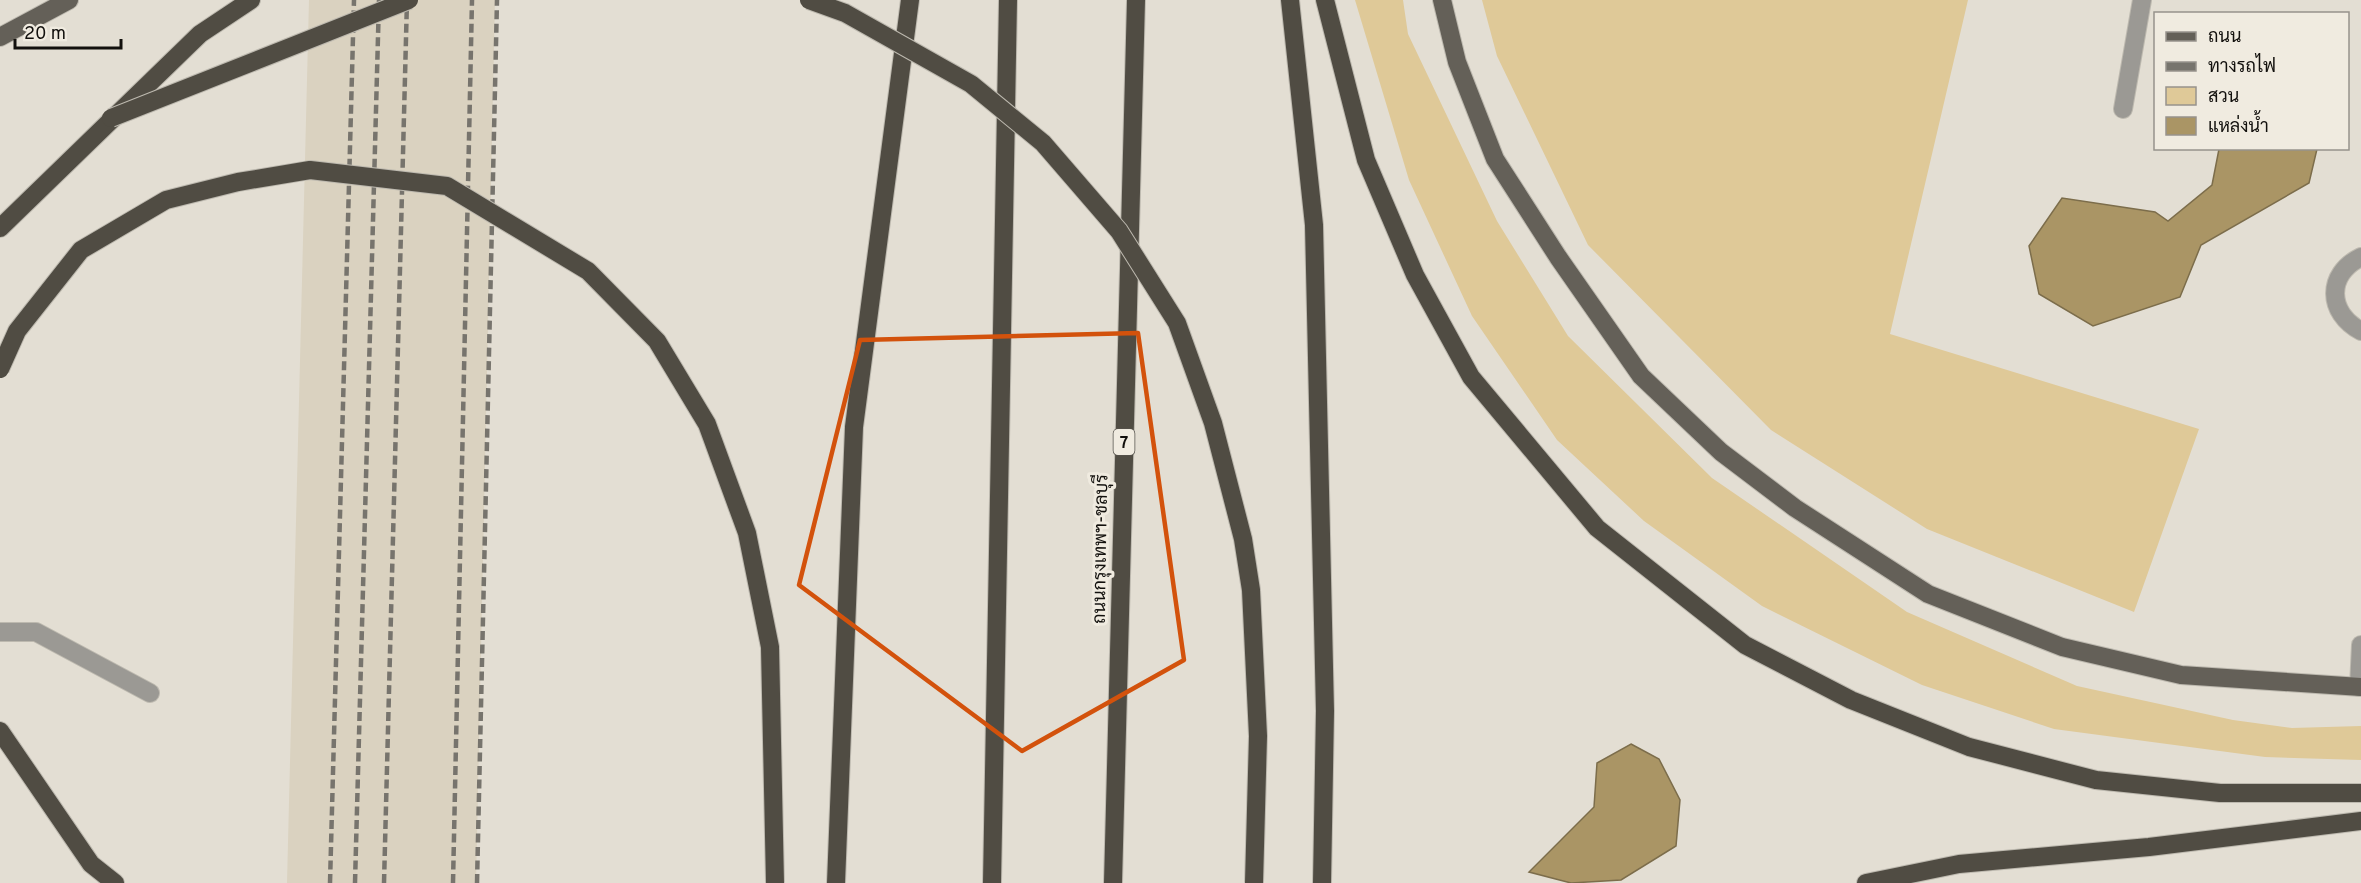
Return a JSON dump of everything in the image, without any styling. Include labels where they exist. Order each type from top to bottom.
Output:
[{"type":"highway","points":[[0,228],[200,34],[251,0]]},
{"type":"highway","points":[[111,118],[409,0]]},
{"type":"highway","points":[[809,0],[845,13],[971,84],[1043,142],[1119,231],[1177,323],[1213,423],[1243,539],[1251,590],[1257,736],[1254,883]]},
{"type":"highway","points":[[836,883],[854,427],[910,0]]},
{"type":"highway","points":[[992,883],[1008,0]]},
{"type":"highway","name":"ถนนกรุงเทพฯ-ชลบุรี","points":[[1113,883],[1136,0]]},
{"type":"highway","points":[[1290,0],[1314,225],[1325,711],[1322,883]]},
{"type":"highway","points":[[1325,0],[1366,160],[1415,275],[1470,377],[1597,528],[1745,645],[1851,700],[1969,747],[2096,780],[2220,793],[2361,793]]},
{"type":"highway","points":[[0,369],[17,331],[81,250],[166,200],[238,182],[310,170],[447,186],[588,271],[657,341],[707,424],[747,533],[770,647],[775,883]]},
{"type":"highway","points":[[0,731],[91,864],[115,883]]},
{"type":"highway","points":[[1866,883],[1959,864],[2149,847],[2361,821]]},
{"type":"main road","points":[[0,37],[69,0]]},
{"type":"main road","points":[[1442,0],[1457,62],[1496,159],[1558,257],[1641,376],[1721,452],[1795,508],[1928,594],[2062,647],[2181,675],[2360,687]]},
{"type":"street","points":[[2123,109],[2142,0]]},
{"type":"street","points":[[2361,257],[2343,270],[2337,281],[2335,293],[2337,306],[2343,317],[2361,331]]},
{"type":"street","points":[[0,632],[36,632],[150,693]]},
{"type":"street","points":[[2360,687],[2361,645]]},
{"type":"highlighted area","points":[[1138,333],[1184,660],[1022,751],[799,585],[860,340]]},
{"type":"shaded area","points":[[309,0],[495,0],[476,883],[287,883]]},
{"type":"green space","points":[[1355,0],[1403,0],[1408,34],[1497,221],[1568,336],[1712,478],[1907,612],[2077,686],[2233,720],[2292,728],[2361,726],[2361,760],[2265,757],[2054,729],[1922,685],[1762,606],[1644,521],[1557,440],[1472,316],[1409,180]]},
{"type":"green space","points":[[1482,0],[1968,0],[1890,334],[2199,429],[2134,612],[1927,529],[1771,430],[1588,245],[1497,56]]},
{"type":"water","points":[[2219,150],[2317,150],[2309,183],[2201,245],[2180,297],[2093,326],[2039,294],[2029,246],[2062,198],[2155,212],[2168,221],[2212,185]]},
{"type":"water","points":[[1631,744],[1659,759],[1680,800],[1676,846],[1621,880],[1571,883],[1529,872],[1594,807],[1597,763]]},
{"type":"railway","points":[[330,883],[354,0]]},
{"type":"railway","points":[[355,883],[379,0]]},
{"type":"railway","points":[[384,883],[407,0]]},
{"type":"railway","points":[[453,883],[472,0]]},
{"type":"railway","points":[[477,883],[497,0]]}]
